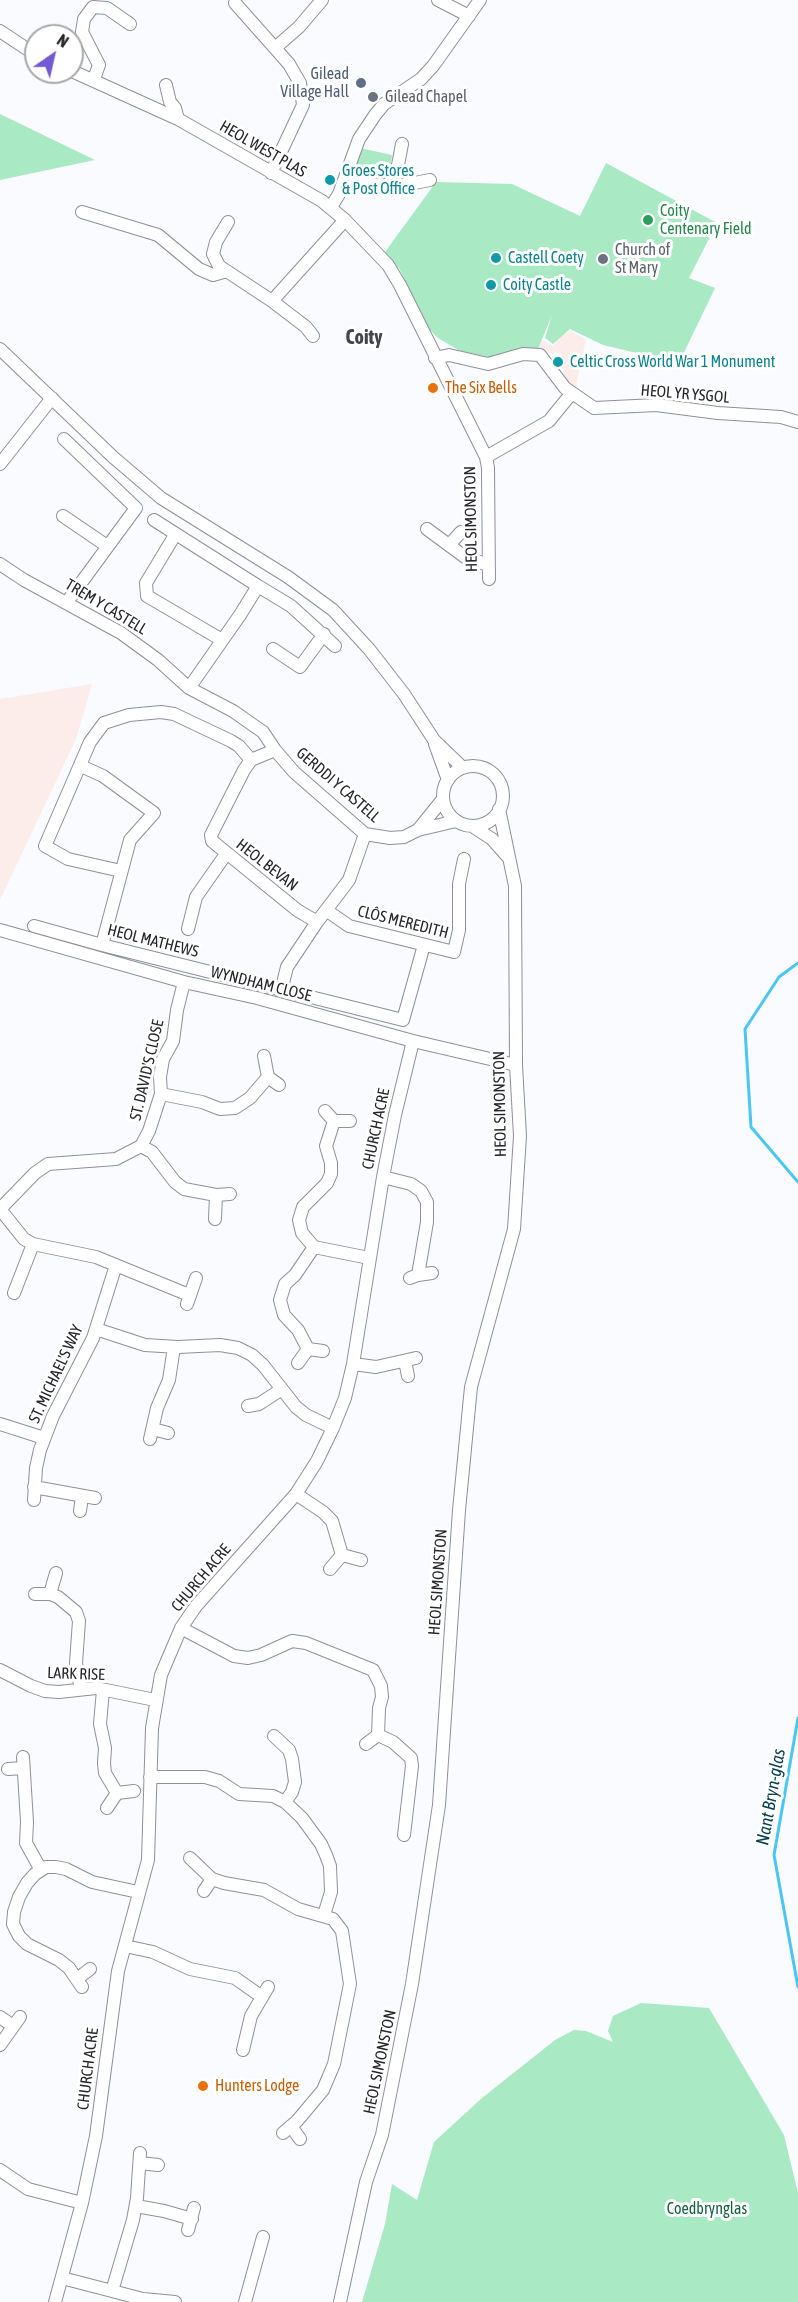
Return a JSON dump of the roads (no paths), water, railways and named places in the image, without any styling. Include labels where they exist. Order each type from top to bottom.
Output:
[{"type":"street","points":[[275,48],[299,27],[322,0]]},
{"type":"street","points":[[438,0],[469,16]]},
{"type":"street","points":[[331,207],[339,194],[359,139],[375,115],[384,104],[421,79],[433,66],[480,0]]},
{"type":"street","points":[[234,4],[289,64],[300,83],[303,105],[271,173]]},
{"type":"street","points":[[94,79],[99,65],[82,32],[84,19],[93,7],[107,8],[130,24]]},
{"type":"street","points":[[0,31],[24,47]]},
{"type":"street","name":"HEOL WEST PLAS","points":[[84,75],[178,119],[331,207],[345,220],[388,266],[400,285],[486,457]]},
{"type":"street","points":[[166,85],[170,102],[175,108],[178,119]]},
{"type":"street","points":[[394,186],[402,144]]},
{"type":"street","points":[[343,182],[394,186],[430,180]]},
{"type":"street","points":[[82,212],[158,234],[199,269],[213,275],[226,271]]},
{"type":"street","points":[[272,301],[345,220]]},
{"type":"street","points":[[228,222],[216,242],[213,254],[219,266],[310,327]]},
{"type":"street","points":[[0,349],[113,457],[161,498],[288,577],[333,610],[369,649],[404,694],[434,740],[463,768]]},
{"type":"street","points":[[435,358],[449,355],[488,364],[523,354],[540,356],[571,394],[549,421],[486,457]]},
{"type":"street","name":"HEOL YR YSGOL","points":[[571,394],[594,408],[656,405],[718,413],[780,417],[798,422]]},
{"type":"street","points":[[0,464],[52,398]]},
{"type":"street","points":[[64,439],[136,508],[67,602]]},
{"type":"street","name":"HEOL SIMONSTON","points":[[486,457],[489,579]]},
{"type":"street","points":[[63,516],[107,546]]},
{"type":"street","points":[[154,520],[291,606],[324,634],[334,646]]},
{"type":"street","points":[[427,530],[465,557],[488,565]]},
{"type":"street","points":[[449,545],[462,532]]},
{"type":"street","name":"TREM Y CASTELL","points":[[175,535],[146,583],[147,596],[222,640]]},
{"type":"street","name":"TREM Y CASTELL","points":[[0,564],[24,580],[122,633],[158,660],[189,688],[233,711],[263,732],[275,750]]},
{"type":"street","points":[[189,688],[258,586]]},
{"type":"street","points":[[273,650],[300,667],[324,634]]},
{"type":"street","points":[[121,870],[68,859],[45,846],[90,742],[104,723],[129,715],[161,712],[174,714],[231,741],[251,760],[275,750]]},
{"type":"street","points":[[434,740],[448,780]]},
{"type":"street","name":"GERDDI Y CASTELL","points":[[275,750],[294,772],[365,834],[390,838],[404,837],[418,830],[456,821]]},
{"type":"street","name":"HEOL BEVAN","points":[[251,760],[211,835],[212,841],[297,910],[317,922]]},
{"type":"street","points":[[81,766],[103,776],[154,813],[130,840],[102,945]]},
{"type":"street","points":[[472,826],[488,822],[499,809],[502,791],[499,781],[492,774],[477,767],[463,768],[448,780],[444,789],[445,807],[456,821],[472,826],[492,839],[510,861]]},
{"type":"street","points":[[418,830],[443,799]]},
{"type":"street","name":"HEOL SIMONSTON","points":[[340,2302],[366,2182],[382,2134],[412,1984],[439,1804],[459,1510],[471,1388],[514,1229],[520,1136],[516,1065],[514,886],[499,809]]},
{"type":"street","points":[[281,991],[287,967],[349,880],[365,834]]},
{"type":"street","points":[[188,929],[196,897],[226,854]]},
{"type":"street","name":"CLÔS MEREDITH","points":[[327,910],[349,926],[454,952],[459,930],[459,884],[464,859]]},
{"type":"street","name":"HEOL MATHEWS","points":[[34,926],[281,991],[403,1020],[424,945]]},
{"type":"street","name":"WYNDHAM CLOSE","points":[[0,930],[184,982],[257,998],[412,1041],[516,1065]]},
{"type":"street","name":"ST. DAVID'S CLOSE","points":[[0,1209],[35,1173],[48,1164],[116,1159],[141,1146],[149,1131],[160,1094],[163,1059],[173,1041],[184,982]]},
{"type":"street","name":"CHURCH ACRE","points":[[55,2302],[82,2203],[96,2136],[113,1998],[138,1892],[148,1860],[155,1700],[161,1674],[182,1628],[196,1606],[296,1494],[317,1461],[345,1398],[353,1364],[394,1115],[412,1041]]},
{"type":"street","points":[[264,1056],[268,1077],[279,1085]]},
{"type":"street","points":[[160,1094],[202,1102],[220,1109],[235,1108],[250,1098],[268,1077]]},
{"type":"street","points":[[325,1111],[334,1121],[350,1121]]},
{"type":"street","points":[[334,1121],[326,1146],[331,1163],[331,1174],[327,1183],[303,1206],[299,1220],[302,1233],[314,1247],[369,1258]]},
{"type":"street","points":[[141,1146],[152,1152],[175,1182],[184,1189],[216,1195],[230,1194]]},
{"type":"street","points":[[383,1177],[411,1184],[421,1191],[427,1202],[428,1222],[414,1277],[432,1273]]},
{"type":"street","points":[[214,1219],[216,1195]]},
{"type":"street","points":[[0,1209],[24,1239],[33,1244],[96,1257],[188,1300],[196,1278]]},
{"type":"street","points":[[13,1285],[33,1244]]},
{"type":"street","points":[[308,1349],[298,1330],[284,1315],[280,1300],[285,1284],[295,1275],[314,1247]]},
{"type":"street","name":"ST. MICHAEL'S WAY","points":[[80,1510],[88,1497],[34,1494],[36,1468],[44,1438],[96,1329],[116,1265]]},
{"type":"street","points":[[96,1329],[145,1345],[174,1347],[220,1345],[238,1348],[264,1365],[288,1399],[306,1415],[333,1428]]},
{"type":"street","points":[[168,1433],[151,1434],[157,1408],[169,1380],[174,1347]]},
{"type":"street","points":[[308,1349],[323,1351]]},
{"type":"street","points":[[298,1364],[308,1349]]},
{"type":"street","points":[[353,1364],[376,1367],[410,1360],[408,1376]]},
{"type":"street","points":[[247,1405],[259,1404],[282,1389]]},
{"type":"street","points":[[0,1424],[44,1438]]},
{"type":"street","points":[[296,1494],[323,1512],[332,1521],[342,1555]]},
{"type":"street","points":[[342,1555],[361,1560]]},
{"type":"street","points":[[330,1569],[342,1555]]},
{"type":"street","points":[[50,1594],[56,1573]]},
{"type":"street","points":[[35,1594],[50,1594],[68,1604],[76,1612],[79,1621],[76,1663],[81,1689]]},
{"type":"street","points":[[182,1628],[234,1656],[248,1658],[261,1655],[292,1641],[306,1643],[373,1670],[381,1686],[378,1735],[366,1744]]},
{"type":"street","name":"LARK RISE","points":[[0,1670],[45,1691],[103,1690],[155,1700]]},
{"type":"street","points":[[103,1690],[100,1724],[105,1748],[105,1773],[117,1793]]},
{"type":"street","points":[[378,1735],[393,1742],[411,1758],[404,1835]]},
{"type":"street","points":[[274,1736],[289,1750],[292,1759],[295,1782],[285,1802]]},
{"type":"street","points":[[289,1750],[299,1741]]},
{"type":"street","points":[[8,1769],[23,1762],[26,1843],[41,1870]]},
{"type":"street","points":[[150,1778],[205,1777],[219,1781],[239,1794],[273,1796],[285,1802],[302,1818],[321,1844],[330,1866],[331,1892],[324,1915]]},
{"type":"street","points":[[107,1808],[117,1793],[134,1791]]},
{"type":"street","points":[[190,1858],[212,1879],[264,1890],[298,1909],[333,1919],[342,1931],[350,1984],[347,2004],[330,2077],[323,2090],[287,2130],[300,2139]]},
{"type":"street","points":[[90,1969],[80,1983],[69,1968],[59,1960],[27,1944],[19,1936],[13,1924],[19,1897],[27,1883],[45,1867],[66,1869],[92,1882],[138,1892]]},
{"type":"street","points":[[204,1891],[212,1879]]},
{"type":"street","points":[[125,1946],[153,1952],[190,1969],[236,1978],[265,1992],[248,2026],[243,2050]]},
{"type":"street","points":[[0,2017],[16,2022],[0,2045]]},
{"type":"street","points":[[112,2291],[136,2206],[140,2158],[158,2164]]},
{"type":"street","points":[[0,2170],[28,2189],[82,2203]]},
{"type":"street","points":[[136,2206],[191,2219]]},
{"type":"street","points":[[245,2302],[262,2242],[247,2242]]},
{"type":"street","points":[[62,2278],[143,2299],[175,2302]]},
{"type":"waterway","name":"Nant Bryn-glas","points":[[798,963],[779,977],[745,1029],[751,1127],[798,1182]]},
{"type":"waterway","name":"Nant Bryn-glas","points":[[798,1718],[774,1855],[798,1987]]},
{"type":"place","name":"Gilead Village Hall","points":[[361,83]]},
{"type":"place","name":"Gilead Chapel","points":[[373,97]]},
{"type":"place","name":"Groes Stores & Post Office","points":[[330,180]]},
{"type":"place","name":"Coity Centenary Field","points":[[648,220]]},
{"type":"place","name":"Castell Coety","points":[[496,258]]},
{"type":"place","name":"Church of St Mary","points":[[603,259]]},
{"type":"place","name":"Coity Castle","points":[[491,285]]},
{"type":"place","name":"Celtic Cross World War 1 Monument","points":[[558,362]]},
{"type":"place","name":"The Six Bells","points":[[433,388]]},
{"type":"place","name":"Hunters Lodge","points":[[203,2086]]},
{"type":"district","name":"Coity","points":[[364,338]]},
{"type":"park label","name":"Coedbrynglas","points":[[707,2209]]}]
